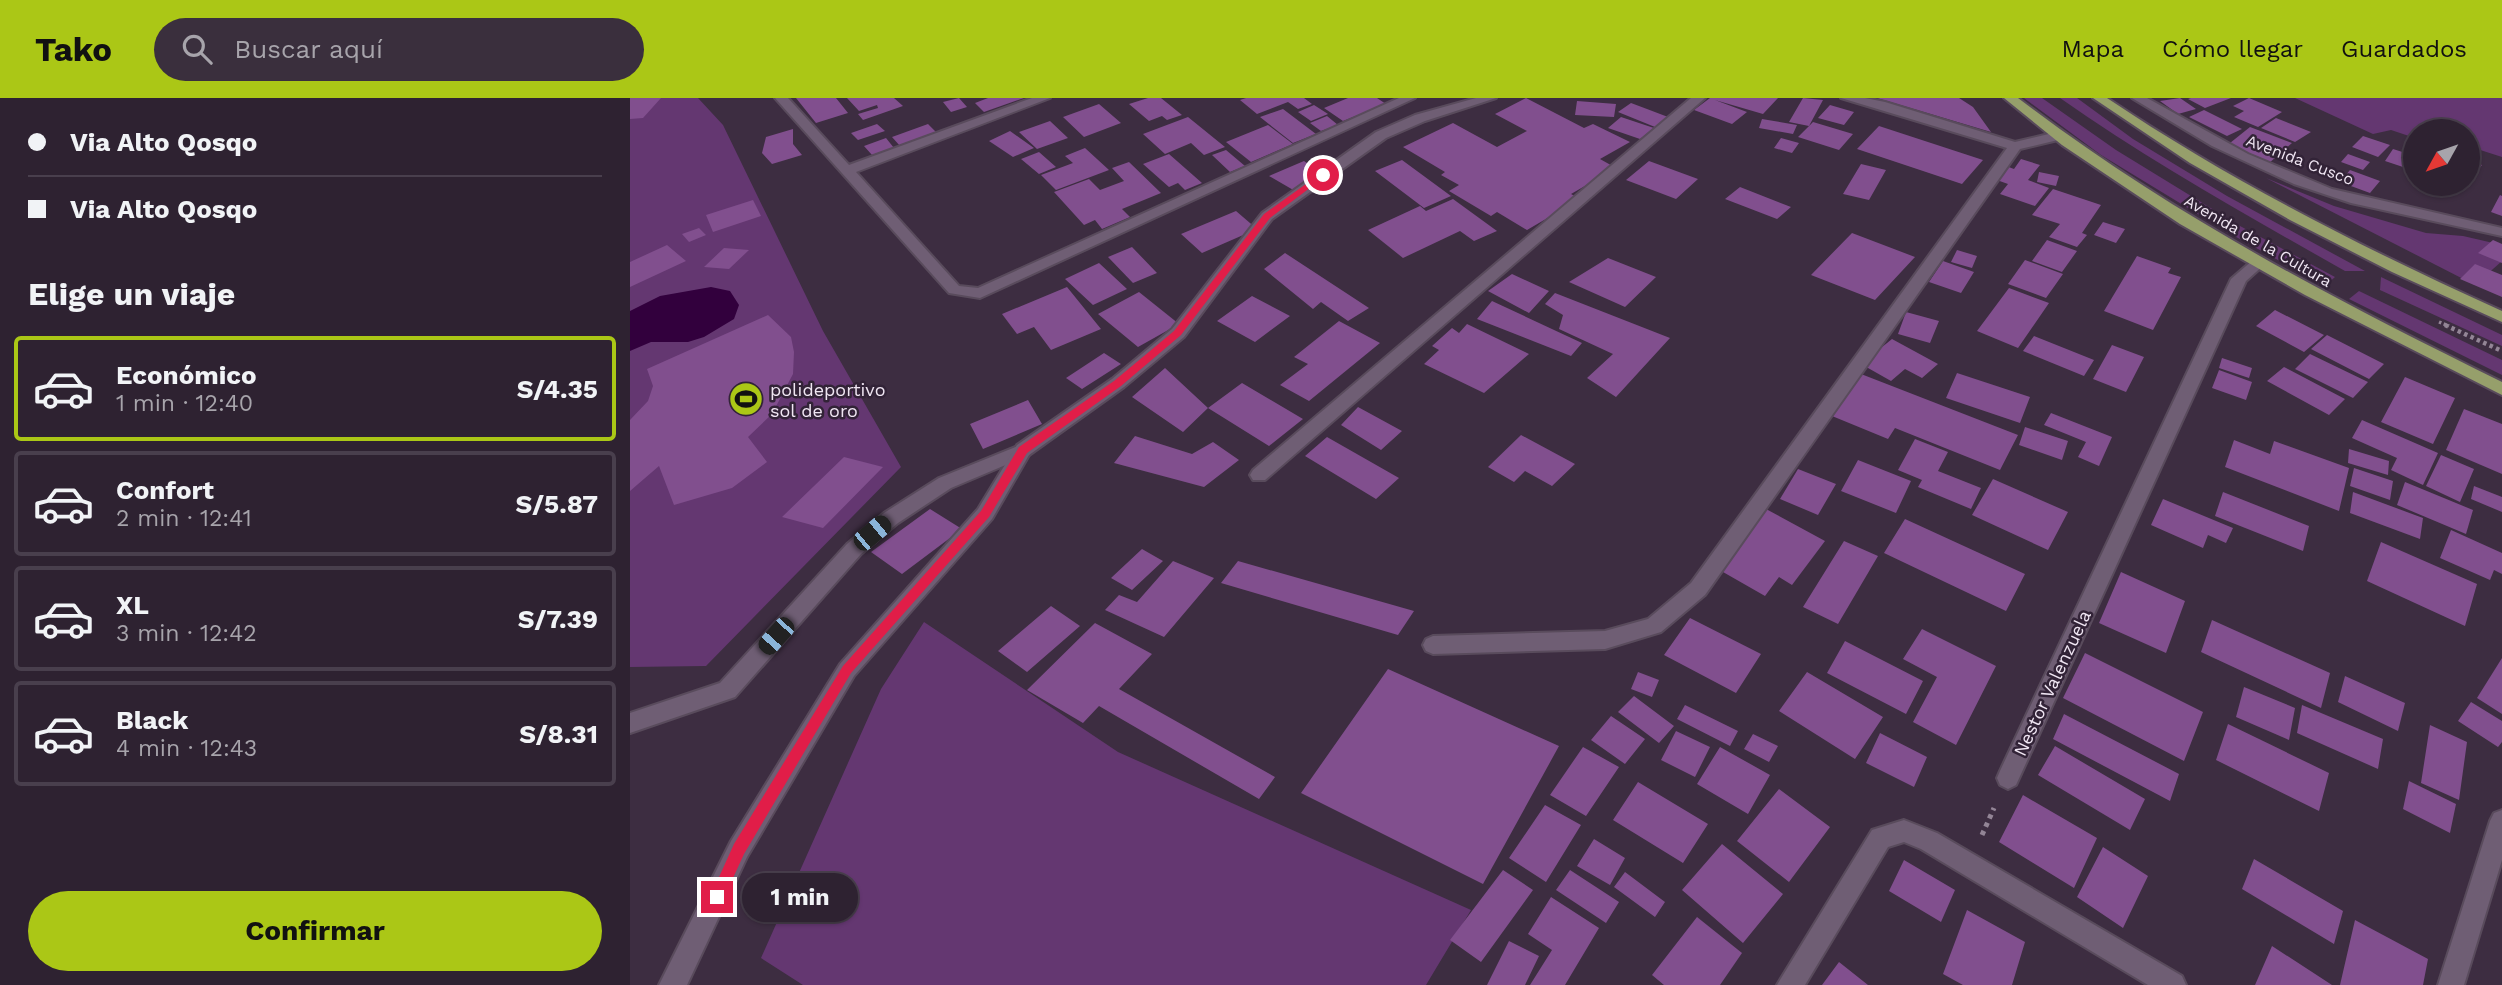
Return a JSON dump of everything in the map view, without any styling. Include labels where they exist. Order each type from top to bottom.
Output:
[{"type":"highway","name":"Avenida de la Cultura","points":[[2010,98],[2057,136],[2147,196],[2258,263],[2351,314],[2502,389]]},
{"type":"highway","points":[[2099,98],[2150,132],[2275,205],[2380,260],[2502,317]]},
{"type":"street","points":[[781,98],[954,290],[979,293],[1409,98]]},
{"type":"street","points":[[847,171],[1044,98]]},
{"type":"street","points":[[630,723],[727,690],[853,549],[891,517],[945,483],[1023,450],[1118,383],[1178,333],[1267,216],[1381,135],[1420,118],[1490,98]]},
{"type":"street","points":[[1259,474],[1699,98]]},
{"type":"street","points":[[1847,98],[1881,105],[2015,146],[2057,136]]},
{"type":"street","name":"Avenida Cusco","points":[[2138,98],[2232,152],[2299,181],[2354,199],[2502,232]]},
{"type":"street","points":[[1433,645],[1605,640],[1654,626],[1698,589],[2015,146]]},
{"type":"street","name":"Nestor Valenzuela","points":[[2008,778],[2239,279],[2258,263]]},
{"type":"street","points":[[672,985],[683,968],[739,849],[847,670],[985,514],[1023,450]]},
{"type":"street","points":[[2451,985],[2502,821]]},
{"type":"street","points":[[1790,985],[1880,838],[1903,831],[1929,841],[2173,985]]},
{"type":"path","name":"Nestor Valenzuela","points":[[1968,864],[2008,778]]},
{"type":"shaded area","name":"polideportivo sol de oro","points":[[630,98],[698,98],[723,125],[823,331],[901,467],[706,666],[630,667]]},
{"type":"shaded area","points":[[2024,98],[2042,98],[2116,150],[2240,226],[2335,277],[2325,286],[2229,233],[2101,155]]},
{"type":"shaded area","points":[[2060,98],[2077,98],[2133,139],[2227,196],[2365,271],[2345,271],[2165,166]]},
{"type":"shaded area","points":[[2295,98],[2502,98],[2502,157],[2480,150],[2480,119],[2403,119],[2403,134],[2391,130],[2373,134]]},
{"type":"shaded area","points":[[2266,178],[2334,206],[2426,233],[2463,236],[2502,245],[2502,261],[2475,285]]},
{"type":"shaded area","points":[[2381,277],[2502,335],[2502,346],[2380,290]]},
{"type":"shaded area","points":[[711,287],[730,291],[739,305],[734,319],[704,337],[688,342],[651,342],[630,351],[630,311],[660,296]]},
{"type":"shaded area","points":[[2359,291],[2502,360],[2502,375],[2349,299]]},
{"type":"shaded area","points":[[924,622],[1118,752],[1471,910],[1426,985],[803,985],[761,958],[881,689]]},
{"type":"building","points":[[630,98],[661,98],[643,118],[630,119]]},
{"type":"building","points":[[796,98],[836,98],[848,113],[816,123]]},
{"type":"building","points":[[847,98],[894,98],[903,106],[863,120],[858,114],[878,108],[877,105],[859,111]]},
{"type":"building","points":[[959,98],[967,107],[951,112],[943,102]]},
{"type":"building","points":[[988,98],[1024,98],[984,112],[975,103]]},
{"type":"building","points":[[1148,98],[1161,98],[1182,115],[1167,120],[1162,116],[1149,121],[1129,104]]},
{"type":"building","points":[[1304,98],[1312,104],[1298,109],[1288,102],[1257,114],[1240,100]]},
{"type":"building","points":[[1348,98],[1377,98],[1386,104],[1343,121],[1324,108]]},
{"type":"building","points":[[1526,98],[1584,128],[1593,124],[1630,142],[1600,159],[1616,168],[1571,194],[1580,199],[1527,230],[1497,212],[1491,216],[1449,191],[1459,185],[1441,175],[1445,172],[1403,147],[1453,123],[1497,147],[1527,131],[1495,114]]},
{"type":"building","points":[[1710,98],[1778,98],[1763,114],[1715,100],[1747,112],[1732,124],[1694,110]]},
{"type":"building","points":[[1803,98],[1823,100],[1809,126],[1789,122]]},
{"type":"building","points":[[1877,98],[1959,98],[1973,107],[1991,132]]},
{"type":"building","points":[[2180,98],[2196,109],[2178,114],[2160,101]]},
{"type":"building","points":[[2231,98],[2205,108],[2188,99]]},
{"type":"building","points":[[2249,98],[2282,112],[2258,127],[2234,117],[2244,111],[2233,106]]},
{"type":"building","points":[[1577,101],[1616,104],[1614,117],[1575,115]]},
{"type":"building","points":[[1631,103],[1668,117],[1655,127],[1618,112]]},
{"type":"building","points":[[1099,104],[1121,123],[1084,137],[1063,117]]},
{"type":"building","points":[[1314,105],[1328,114],[1311,121],[1298,112]]},
{"type":"building","points":[[1830,105],[1854,112],[1844,125],[1818,118]]},
{"type":"building","points":[[1283,109],[1316,134],[1293,143],[1260,117]]},
{"type":"building","points":[[2204,110],[2242,129],[2227,136],[2189,117]]},
{"type":"building","points":[[1327,116],[1338,125],[1321,131],[1310,123]]},
{"type":"building","points":[[1188,117],[1225,147],[1204,155],[1191,143],[1165,154],[1143,134]]},
{"type":"building","points":[[1621,117],[1654,128],[1640,139],[1608,128]]},
{"type":"building","points":[[2276,118],[2311,132],[2295,142],[2261,128]]},
{"type":"building","points":[[1762,119],[1797,125],[1793,134],[1759,128]]},
{"type":"building","points":[[1050,121],[1068,138],[1037,149],[1019,132]]},
{"type":"building","points":[[1813,122],[1853,134],[1839,150],[1798,137]]},
{"type":"building","points":[[877,124],[885,131],[858,140],[851,133]]},
{"type":"building","points":[[928,124],[937,133],[900,146],[892,137]]},
{"type":"building","points":[[1268,125],[1293,144],[1251,162],[1226,142]]},
{"type":"building","points":[[1879,126],[1983,160],[1962,184],[1857,149]]},
{"type":"building","points":[[2250,127],[2292,143],[2268,164],[2225,147]]},
{"type":"building","points":[[793,129],[793,144],[802,155],[772,164],[762,153],[766,137]]},
{"type":"building","points":[[1010,131],[1034,148],[1013,157],[989,141]]},
{"type":"building","points":[[2363,136],[2390,145],[2378,157],[2352,147]]},
{"type":"building","points":[[886,138],[894,148],[872,155],[864,146]]},
{"type":"building","points":[[1781,138],[1799,143],[1792,153],[1774,148]]},
{"type":"building","points":[[1085,148],[1109,170],[1056,190],[1041,175],[1073,163],[1065,156]]},
{"type":"building","points":[[2393,149],[2403,152],[2403,167],[2385,161]]},
{"type":"building","points":[[1226,150],[1245,166],[1230,172],[1212,155]]},
{"type":"building","points":[[1039,152],[1056,167],[1039,174],[1021,159]]},
{"type":"building","points":[[1169,154],[1202,183],[1185,190],[1178,183],[1169,187],[1143,164]]},
{"type":"building","points":[[2348,154],[2370,162],[2363,170],[2341,162]]},
{"type":"building","points":[[2021,159],[2040,165],[2028,180],[2049,188],[2035,206],[2000,194],[2008,184],[1994,179],[2006,166],[2014,169]]},
{"type":"building","points":[[1402,160],[1451,196],[1424,208],[1375,171]]},
{"type":"building","points":[[1304,161],[1320,172],[1295,191],[1269,176]]},
{"type":"building","points":[[1649,161],[1698,179],[1676,199],[1626,180]]},
{"type":"building","points":[[1129,162],[1161,193],[1122,209],[1130,217],[1102,229],[1095,220],[1084,225],[1054,192],[1089,179],[1100,190],[1124,181],[1112,168]]},
{"type":"building","points":[[1861,164],[1886,170],[1869,200],[1843,194]]},
{"type":"building","points":[[2350,170],[2380,181],[2370,193],[2340,182]]},
{"type":"building","points":[[2039,172],[2059,176],[2056,186],[2037,182]]},
{"type":"building","points":[[1740,187],[1791,207],[1777,219],[1725,199]]},
{"type":"building","points":[[2053,189],[2101,205],[2082,233],[2087,235],[2077,247],[2049,237],[2060,224],[2032,215]]},
{"type":"building","points":[[2500,195],[2502,196],[2502,216],[2491,212]]},
{"type":"building","points":[[1453,199],[1497,231],[1474,241],[1460,231],[1403,258],[1368,230],[1420,206],[1426,211]]},
{"type":"building","points":[[753,200],[761,216],[713,232],[706,215]]},
{"type":"building","points":[[1236,211],[1257,229],[1202,253],[1181,234]]},
{"type":"building","points":[[2103,222],[2125,229],[2116,243],[2094,235]]},
{"type":"building","points":[[699,228],[706,235],[689,242],[682,234]]},
{"type":"building","points":[[1852,233],[1915,257],[1875,300],[1811,275]]},
{"type":"building","points":[[2047,240],[2077,251],[2062,272],[2032,261]]},
{"type":"building","points":[[2493,240],[2502,244],[2502,263],[2478,253]]},
{"type":"building","points":[[667,245],[686,261],[630,287],[630,262]]},
{"type":"building","points":[[1132,247],[1157,273],[1133,283],[1108,257]]},
{"type":"building","points":[[724,248],[749,250],[729,269],[704,267]]},
{"type":"building","points":[[1957,250],[1977,256],[1972,268],[1951,262]]},
{"type":"building","points":[[1285,253],[1369,308],[1348,321],[1321,302],[1313,309],[1264,269]]},
{"type":"building","points":[[2137,256],[2171,268],[2168,273],[2181,277],[2153,330],[2104,311]]},
{"type":"building","points":[[1608,258],[1656,277],[1625,307],[1569,282]]},
{"type":"building","points":[[2025,260],[2063,274],[2046,298],[2008,284]]},
{"type":"building","points":[[1943,261],[1974,272],[1961,293],[1929,282]]},
{"type":"building","points":[[1099,263],[1127,289],[1093,305],[1065,279]]},
{"type":"building","points":[[2475,264],[2502,275],[2502,297],[2460,279]]},
{"type":"building","points":[[1512,274],[1549,291],[1529,313],[1488,291]]},
{"type":"building","points":[[1067,287],[1101,329],[1051,350],[1034,327],[1017,334],[1002,314]]},
{"type":"building","points":[[2009,288],[2049,303],[2018,348],[1977,331]]},
{"type":"building","points":[[1139,292],[1179,324],[1138,347],[1098,314]]},
{"type":"building","points":[[1555,293],[1670,338],[1616,397],[1587,378],[1613,354],[1559,329],[1563,315],[1545,304]]},
{"type":"building","points":[[1252,296],[1290,316],[1255,342],[1217,321]]},
{"type":"building","points":[[1492,301],[1582,343],[1571,356],[1477,319]]},
{"type":"building","points":[[2275,310],[2324,335],[2304,352],[2256,326]]},
{"type":"building","points":[[1906,312],[1939,321],[1930,343],[1898,334]]},
{"type":"building","points":[[768,315],[791,337],[794,352],[793,374],[772,414],[748,437],[767,462],[732,488],[674,505],[659,466],[630,491],[630,420],[648,401],[653,386],[647,369]]},
{"type":"building","points":[[1339,321],[1380,343],[1309,401],[1280,385],[1308,364],[1294,357]]},
{"type":"building","points":[[1467,324],[1529,354],[1484,393],[1424,364],[1439,350],[1432,346],[1452,328],[1459,333]]},
{"type":"building","points":[[2327,335],[2384,364],[2369,379],[2311,349]]},
{"type":"building","points":[[2034,336],[2094,360],[2084,376],[2023,351]]},
{"type":"building","points":[[1892,339],[1938,364],[1922,378],[1905,369],[1891,381],[1861,364]]},
{"type":"building","points":[[2112,345],[2144,357],[2126,392],[2093,379]]},
{"type":"building","points":[[1104,353],[1121,364],[1082,389],[1066,378]]},
{"type":"building","points":[[2310,354],[2368,382],[2353,398],[2295,369]]},
{"type":"building","points":[[2222,358],[2252,368],[2249,378],[2219,368]]},
{"type":"building","points":[[2284,367],[2345,399],[2329,415],[2267,381]]},
{"type":"building","points":[[1165,368],[1208,408],[1183,432],[1132,397]]},
{"type":"building","points":[[2219,370],[2252,382],[2246,400],[2212,388]]},
{"type":"building","points":[[1957,373],[2030,397],[2020,423],[1946,398]]},
{"type":"building","points":[[1861,374],[2018,435],[2000,470],[1895,428],[1888,439],[1832,416]]},
{"type":"building","points":[[2405,377],[2455,398],[2433,444],[2381,422]]},
{"type":"building","points":[[1242,383],[1303,419],[1269,446],[1208,408]]},
{"type":"building","points":[[1028,400],[1042,424],[983,449],[970,424]]},
{"type":"building","points":[[1358,407],[1402,431],[1381,450],[1341,425]]},
{"type":"building","points":[[2464,409],[2502,424],[2502,474],[2446,450]]},
{"type":"building","points":[[2051,413],[2112,437],[2099,466],[2078,457],[2086,442],[2044,425]]},
{"type":"building","points":[[2362,420],[2438,453],[2423,485],[2391,470],[2397,458],[2352,438]]},
{"type":"building","points":[[2025,427],[2068,441],[2062,460],[2019,445]]},
{"type":"building","points":[[1521,435],[1575,464],[1552,486],[1525,471],[1514,482],[1488,467]]},
{"type":"building","points":[[1135,436],[1192,454],[1213,442],[1239,460],[1204,487],[1114,463]]},
{"type":"building","points":[[1327,437],[1399,478],[1376,499],[1305,456]]},
{"type":"building","points":[[1915,439],[1948,452],[1938,471],[1981,488],[1971,509],[1918,487],[1922,480],[1898,470]]},
{"type":"building","points":[[2234,440],[2270,454],[2274,441],[2349,468],[2339,511],[2225,467]]},
{"type":"building","points":[[2349,449],[2389,461],[2388,475],[2348,463]]},
{"type":"building","points":[[2441,455],[2474,469],[2460,502],[2426,486]]},
{"type":"building","points":[[844,457],[883,467],[823,528],[782,517]]},
{"type":"building","points":[[1858,460],[1911,481],[1896,513],[1841,491]]},
{"type":"building","points":[[2354,468],[2393,481],[2390,500],[2350,486]]},
{"type":"building","points":[[1798,469],[1836,484],[1818,515],[1780,499]]},
{"type":"building","points":[[1993,479],[2068,512],[2048,550],[1972,515]]},
{"type":"building","points":[[2405,482],[2473,510],[2466,534],[2397,505]]},
{"type":"building","points":[[2474,486],[2502,497],[2502,512],[2471,499]]},
{"type":"building","points":[[2223,492],[2309,526],[2303,551],[2215,516]]},
{"type":"building","points":[[2353,492],[2423,518],[2420,539],[2350,513]]},
{"type":"building","points":[[2163,499],[2233,528],[2226,543],[2208,535],[2203,548],[2151,525]]},
{"type":"building","points":[[930,509],[962,529],[902,574],[871,552]]},
{"type":"building","points":[[1766,509],[1825,541],[1792,585],[1779,577],[1765,596],[1716,568]]},
{"type":"building","points":[[1905,519],[2025,574],[2006,611],[1884,553]]},
{"type":"building","points":[[2451,530],[2502,553],[2502,574],[2494,570],[2490,580],[2440,558]]},
{"type":"building","points":[[1844,541],[1878,556],[1838,624],[1803,607]]},
{"type":"building","points":[[2381,542],[2477,584],[2465,626],[2367,581]]},
{"type":"building","points":[[1142,549],[1163,561],[1132,590],[1111,578]]},
{"type":"building","points":[[1173,561],[1214,578],[1164,637],[1105,610],[1119,595],[1137,602]]},
{"type":"building","points":[[1238,561],[1414,611],[1398,635],[1221,583]]},
{"type":"building","points":[[2121,572],[2185,601],[2166,653],[2099,623]]},
{"type":"building","points":[[1051,606],[1080,626],[1027,672],[998,651]]},
{"type":"building","points":[[1690,618],[1761,654],[1736,693],[1664,655]]},
{"type":"building","points":[[2212,620],[2330,673],[2321,708],[2201,652]]},
{"type":"building","points":[[1095,623],[1152,654],[1119,689],[1275,777],[1259,799],[1099,706],[1083,723],[1027,690]]},
{"type":"building","points":[[1922,629],[1996,666],[1956,745],[1913,722],[1937,677],[1903,659]]},
{"type":"building","points":[[1845,641],[1923,681],[1906,714],[1827,673]]},
{"type":"building","points":[[2085,653],[2203,712],[2184,761],[2063,698]]},
{"type":"building","points":[[2502,658],[2502,714],[2477,698]]},
{"type":"building","points":[[1388,669],[1559,746],[1483,884],[1301,793]]},
{"type":"building","points":[[1638,672],[1659,680],[1652,697],[1631,689]]},
{"type":"building","points":[[1807,672],[1883,717],[1855,759],[1779,711]]},
{"type":"building","points":[[2345,676],[2405,703],[2398,731],[2338,702]]},
{"type":"building","points":[[2244,687],[2295,708],[2289,740],[2236,717]]},
{"type":"building","points":[[1634,696],[1674,726],[1659,743],[1618,712]]},
{"type":"building","points":[[2471,702],[2502,721],[2502,742],[2498,747],[2458,721]]},
{"type":"building","points":[[1685,705],[1738,731],[1730,746],[1677,719]]},
{"type":"building","points":[[2302,705],[2383,739],[2378,769],[2297,733]]},
{"type":"building","points":[[2064,714],[2179,774],[2170,801],[2053,739]]},
{"type":"building","points":[[1611,716],[1645,739],[1625,764],[1591,740]]},
{"type":"building","points":[[2228,724],[2329,773],[2319,811],[2216,760]]},
{"type":"building","points":[[2430,725],[2467,742],[2459,800],[2421,783]]},
{"type":"building","points":[[1676,731],[1710,747],[1695,777],[1661,760]]},
{"type":"building","points":[[1880,733],[1927,757],[1914,787],[1866,763]]},
{"type":"building","points":[[1753,734],[1778,746],[1769,762],[1744,749]]},
{"type":"building","points":[[2055,746],[2145,799],[2130,830],[2038,775]]},
{"type":"building","points":[[1583,747],[1619,767],[1586,816],[1550,795]]},
{"type":"building","points":[[1720,747],[1770,775],[1748,814],[1697,784]]},
{"type":"building","points":[[2409,781],[2456,804],[2450,833],[2403,809]]},
{"type":"building","points":[[1638,782],[1708,824],[1683,863],[1613,820]]},
{"type":"building","points":[[1779,789],[1830,827],[1789,882],[1737,841]]},
{"type":"building","points":[[2023,795],[2097,838],[2074,888],[1999,842]]},
{"type":"building","points":[[1545,805],[1581,825],[1546,882],[1509,858]]},
{"type":"building","points":[[1594,839],[1625,858],[1610,885],[1577,866]]},
{"type":"building","points":[[1722,844],[1783,894],[1743,943],[1682,890]]},
{"type":"building","points":[[2103,847],[2148,876],[2123,928],[2077,897]]},
{"type":"building","points":[[2254,859],[2343,911],[2334,944],[2242,889]]},
{"type":"building","points":[[1904,860],[1955,890],[1941,922],[1889,891]]},
{"type":"building","points":[[1503,870],[1533,890],[1481,962],[1450,940]]},
{"type":"building","points":[[1570,870],[1619,902],[1606,923],[1556,890]]},
{"type":"building","points":[[1625,872],[1665,902],[1655,917],[1614,887]]},
{"type":"building","points":[[1551,897],[1599,928],[1565,985],[1530,985],[1552,950],[1528,934]]},
{"type":"building","points":[[1967,910],[2025,942],[2012,985],[1963,985],[1943,974]]},
{"type":"building","points":[[1697,917],[1742,953],[1720,985],[1664,985],[1652,975]]},
{"type":"building","points":[[2355,920],[2428,959],[2423,985],[2340,985]]},
{"type":"building","points":[[1509,941],[1539,956],[1525,985],[1487,985]]},
{"type":"building","points":[[2272,946],[2332,985],[2255,985]]},
{"type":"building","points":[[1839,962],[1868,985],[1822,985]]},
{"type":"place","name":"polideportivo sol de oro","points":[[746,399]]},
{"type":"route","points":[[717,897],[739,849],[847,670],[985,514],[1023,450],[1118,383],[1178,333],[1267,216],[1323,175]]}]
